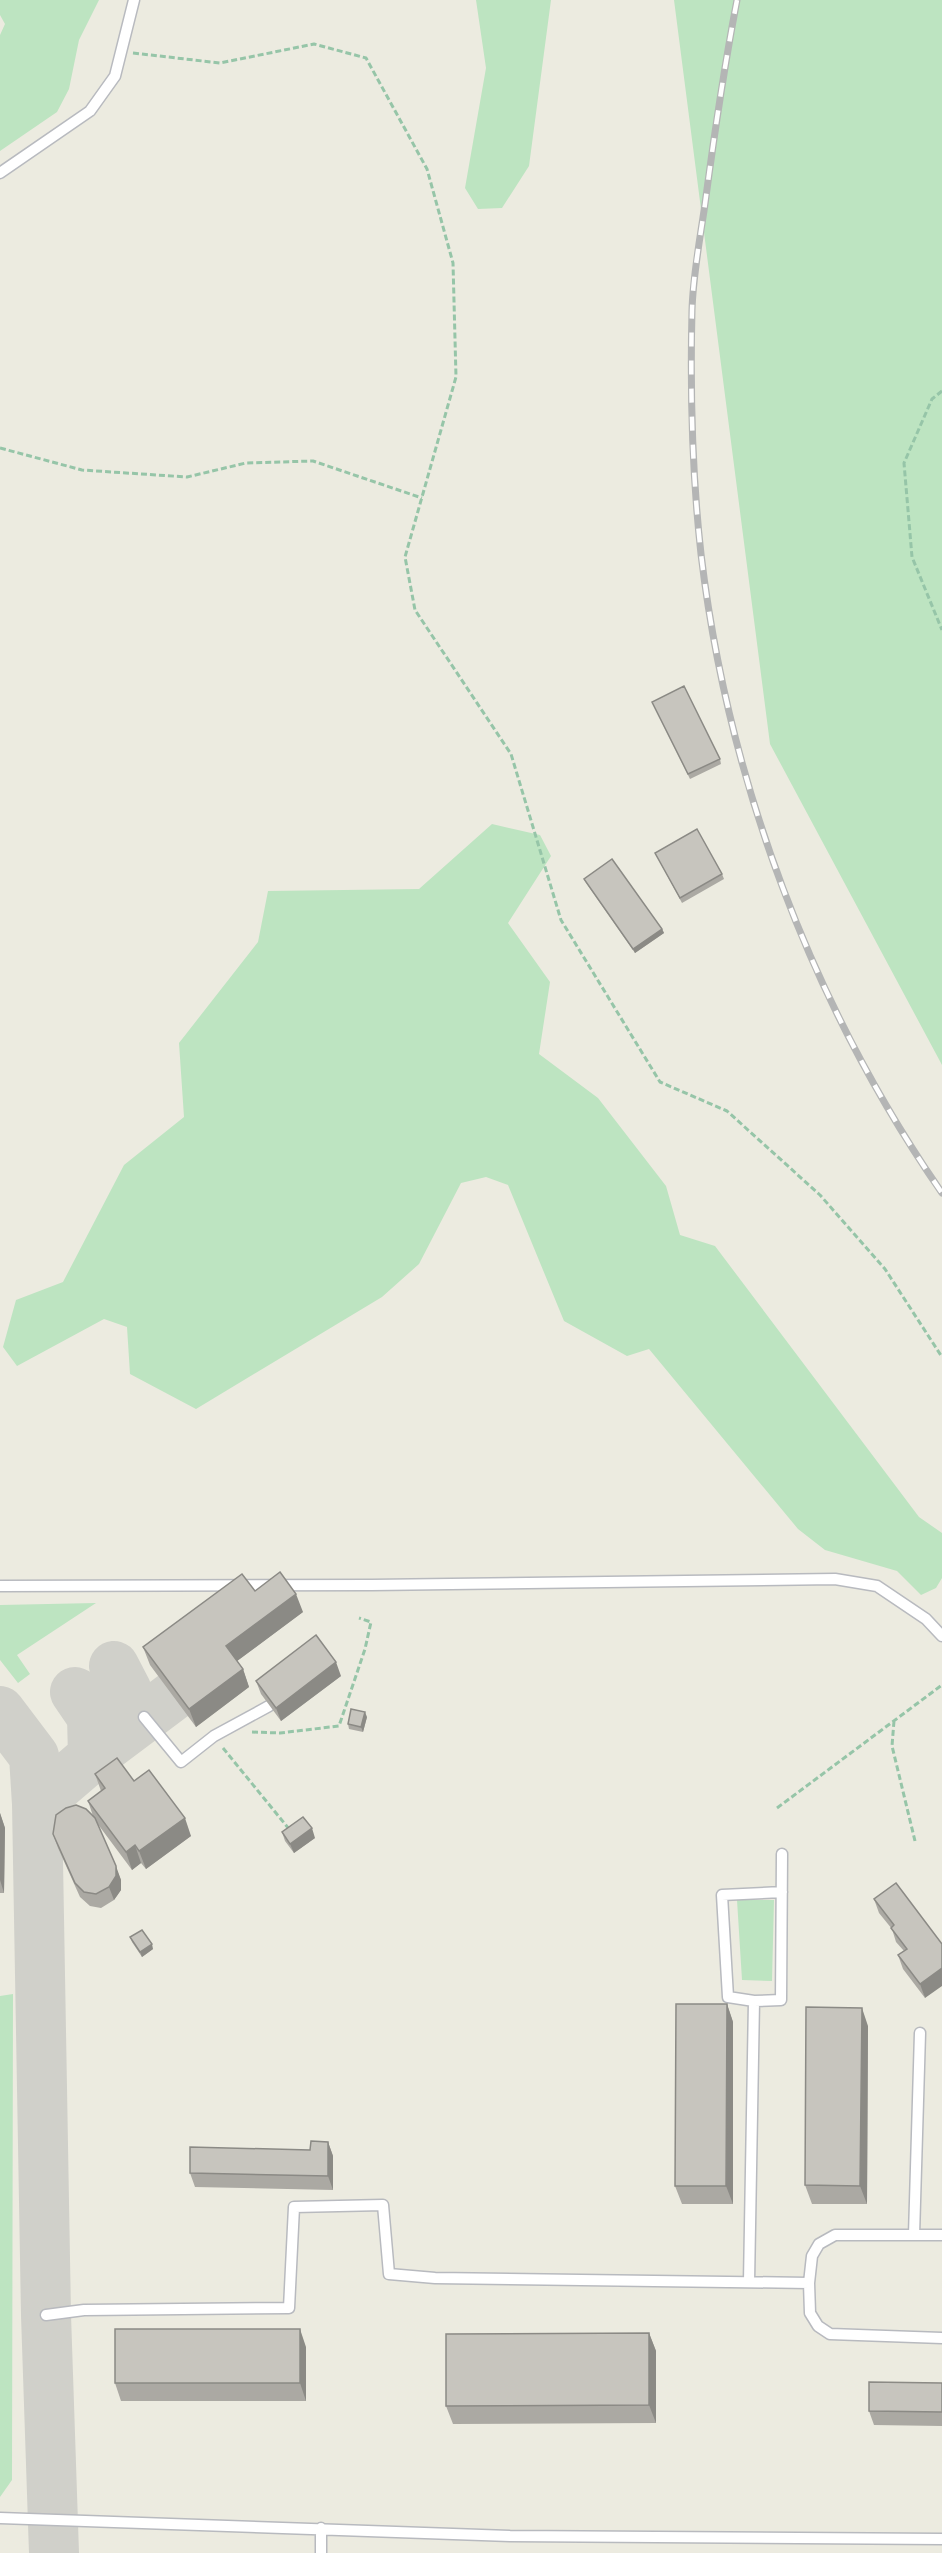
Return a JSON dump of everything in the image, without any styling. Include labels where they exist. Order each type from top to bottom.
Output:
[{"type":"lane","points":[[0,173],[90,111],[115,76],[134,0]]},
{"type":"lane","points":[[0,1586],[372,1586],[835,1579],[877,1586],[926,1619],[942,1635]]},
{"type":"lane","points":[[144,1717],[181,1762],[214,1736],[269,1706]]},
{"type":"lane","points":[[782,1854],[782,1892],[781,2000],[754,2001],[728,1997],[722,1895],[782,1892]]},
{"type":"lane","points":[[749,2282],[754,2001]]},
{"type":"lane","points":[[915,2235],[920,2033]]},
{"type":"lane","points":[[46,2315],[84,2310],[289,2308],[294,2207],[384,2205],[389,2274],[435,2278],[809,2283]]},
{"type":"lane","points":[[942,2235],[835,2235],[819,2244],[812,2256],[809,2283],[810,2313],[818,2326],[830,2334],[942,2338]]},
{"type":"lane","points":[[0,2518],[510,2536],[942,2539]]},
{"type":"lane","points":[[321,2528],[321,2553]]},
{"type":"path","points":[[121,52],[220,63],[314,44],[366,58],[427,169],[453,262],[456,377],[405,557],[415,610],[511,754],[561,920],[660,1082],[727,1111],[820,1195],[885,1269],[942,1357]]},
{"type":"path","points":[[942,391],[932,399],[904,463],[912,557],[942,630]]},
{"type":"path","points":[[0,448],[82,470],[188,477],[246,463],[313,461],[422,498]]},
{"type":"path","points":[[226,1731],[280,1733],[339,1726],[365,1649],[371,1622],[359,1618]]},
{"type":"path","points":[[777,1808],[942,1685]]},
{"type":"path","points":[[894,1720],[892,1746],[915,1841]]},
{"type":"path","points":[[214,1736],[294,1835]]},
{"type":"green space","points":[[0,0],[99,0],[79,40],[69,89],[57,112],[0,151],[0,35],[5,24],[0,15]]},
{"type":"green space","points":[[476,0],[551,0],[529,166],[502,208],[478,209],[465,188],[486,68]]},
{"type":"green space","points":[[674,0],[942,0],[942,1065],[770,744]]},
{"type":"green space","points":[[492,824],[540,835],[551,856],[508,923],[550,982],[539,1054],[598,1098],[666,1186],[680,1235],[715,1246],[919,1517],[942,1533],[942,1578],[936,1588],[921,1595],[897,1571],[825,1550],[798,1529],[649,1349],[627,1356],[564,1321],[508,1185],[486,1177],[461,1183],[419,1264],[382,1297],[196,1409],[130,1374],[127,1327],[104,1319],[17,1366],[3,1347],[16,1300],[63,1282],[124,1165],[184,1117],[179,1043],[258,942],[268,891],[419,889]]},
{"type":"green space","points":[[96,1603],[17,1655],[30,1674],[18,1683],[0,1660],[0,1605]]},
{"type":"green space","points":[[737,1900],[774,1900],[772,1981],[742,1980]]},
{"type":"green space","points":[[13,1994],[12,2480],[0,2497],[0,1996]]},
{"type":"building","points":[[684,686],[720,759],[688,774],[652,702]]},
{"type":"building","points":[[697,829],[722,874],[680,898],[655,853]]},
{"type":"building","points":[[612,859],[662,929],[633,949],[584,879]]},
{"type":"building","points":[[280,1572],[296,1594],[226,1646],[243,1669],[189,1709],[143,1647],[242,1574],[255,1591]]},
{"type":"building","points":[[316,1635],[336,1662],[276,1708],[256,1681]]},
{"type":"building","points":[[351,1709],[365,1712],[361,1727],[348,1724]]},
{"type":"building","points":[[117,1758],[134,1781],[149,1770],[185,1818],[139,1851],[135,1845],[126,1852],[88,1801],[105,1788],[95,1774]]},
{"type":"building","points":[[76,1805],[86,1809],[95,1818],[116,1866],[116,1876],[109,1887],[96,1894],[84,1892],[75,1883],[53,1834],[56,1815]]},
{"type":"building","points":[[303,1817],[312,1828],[290,1844],[282,1832]]},
{"type":"building","points":[[896,1883],[942,1944],[942,1968],[920,1984],[898,1955],[907,1949],[891,1928],[894,1925],[874,1899]]},
{"type":"building","points":[[142,1930],[152,1944],[140,1952],[130,1937]]},
{"type":"building","points":[[676,2004],[727,2004],[726,2186],[675,2186]]},
{"type":"building","points":[[806,2007],[862,2008],[860,2186],[805,2185]]},
{"type":"building","points":[[311,2141],[328,2142],[328,2176],[190,2173],[190,2147],[310,2150]]},
{"type":"building","points":[[115,2329],[300,2329],[300,2383],[115,2383]]},
{"type":"building","points":[[649,2333],[649,2405],[446,2406],[446,2334]]},
{"type":"building","points":[[869,2382],[942,2383],[942,2412],[869,2411]]},
{"type":"taxiway","points":[[114,1666],[127,1691],[127,1730]]},
{"type":"taxiway","points":[[75,1692],[92,1717],[93,1756]]},
{"type":"taxiway","points":[[37,1804],[93,1756],[173,1696]]},
{"type":"taxiway","points":[[0,1711],[34,1756],[37,1804],[46,2315],[54,2553]]},
{"type":"railway","points":[[737,0],[695,270],[692,310],[692,401],[696,493],[701,554],[714,639],[732,723],[755,806],[783,888],[816,968],[853,1046],[895,1121],[942,1193]]}]
